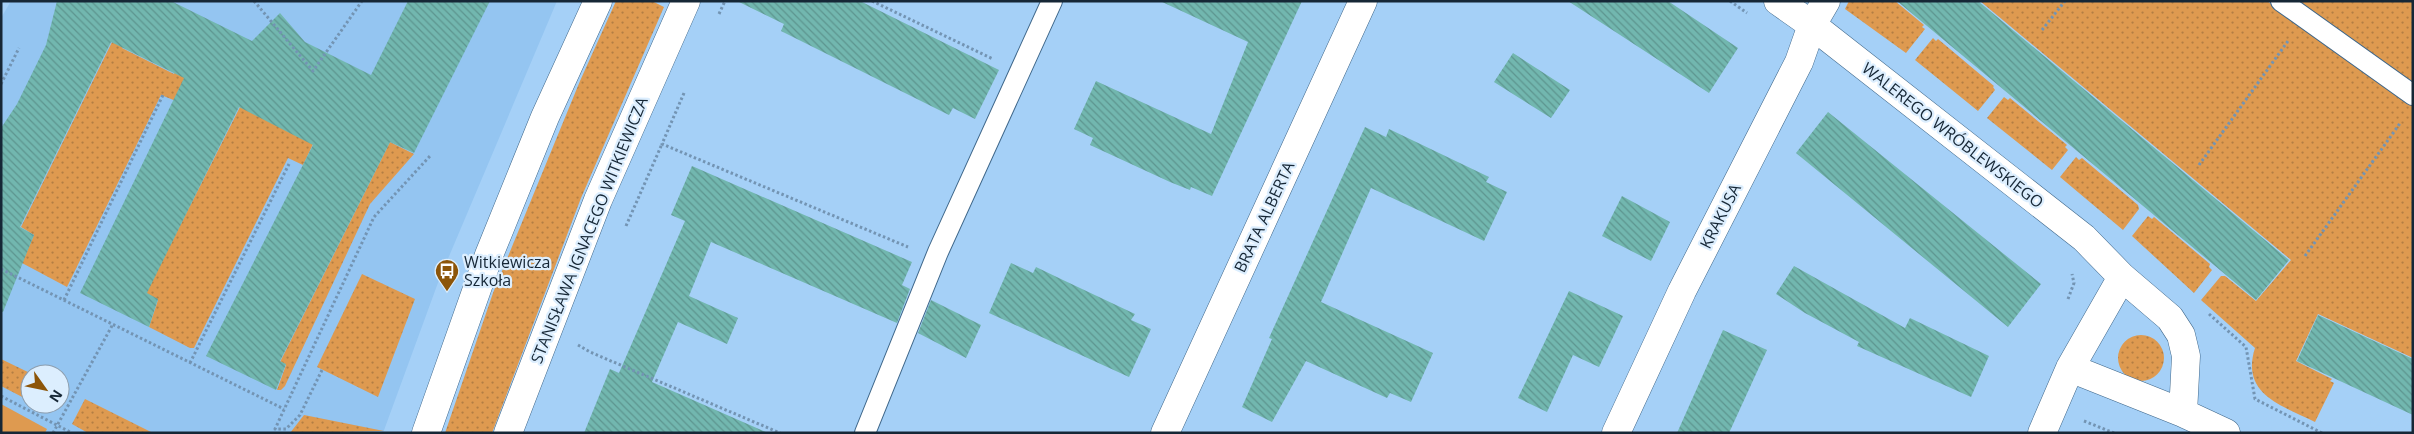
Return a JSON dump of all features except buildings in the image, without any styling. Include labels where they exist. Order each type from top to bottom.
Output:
[{"type":"street","points":[[426,433],[490,254],[545,117],[598,1]]},
{"type":"street","name":"STANISŁAWA IGNACEGO WITKIEWICZA","points":[[508,433],[591,218],[686,1]]},
{"type":"street","name":"BRATA ALBERTA","points":[[1165,433],[1363,1]]},
{"type":"street","name":"WALEREGO WRÓBLEWSKIEGO","points":[[1778,1],[1812,25],[2084,238],[2122,276],[2170,318],[2181,335],[2186,356],[2183,413]]},
{"type":"street","name":"KRAKUSA","points":[[1616,433],[1682,291],[1800,62],[1812,25],[1826,1]]},
{"type":"street","points":[[2042,433],[2070,368],[2122,276]]},
{"type":"street","points":[[2070,368],[2183,413],[2226,433]]},
{"type":"lane","points":[[865,433],[936,259],[1052,1]]},
{"type":"lane","points":[[2281,1],[2413,95]]},
{"type":"path","points":[[254,1],[314,72],[362,1]]},
{"type":"path","points":[[716,19],[725,1]]},
{"type":"path","points":[[872,1],[1020,72]]},
{"type":"path","points":[[1730,1],[1753,17]]},
{"type":"path","points":[[2042,30],[2065,1]]},
{"type":"path","points":[[2199,165],[2305,18]]},
{"type":"path","points":[[1,84],[19,48]]},
{"type":"path","points":[[624,231],[686,89]]},
{"type":"path","points":[[64,300],[163,96]]},
{"type":"path","points":[[2306,256],[2407,114]]},
{"type":"path","points":[[662,144],[936,259]]},
{"type":"path","points":[[322,370],[300,415],[286,429],[275,429],[374,217],[430,156]]},
{"type":"path","points":[[190,363],[289,164]]},
{"type":"path","points":[[2068,302],[2074,283],[2070,267]]},
{"type":"path","points":[[1,269],[284,409]]},
{"type":"path","points":[[53,433],[113,324]]},
{"type":"path","points":[[581,338],[577,346],[780,433]]},
{"type":"path","points":[[1,396],[72,433]]},
{"type":"path","points":[[2053,405],[2073,417],[2114,433]]},
{"type":"shaded area","points":[[11,1],[557,1],[439,280],[383,433],[1,433],[1,18]]},
{"type":"shaded area","points":[[616,1],[652,1],[664,7],[581,198],[492,433],[445,433],[493,293],[580,81]]},
{"type":"shaded area","points":[[1849,1],[1895,1],[1924,25],[1922,27],[1925,29],[1906,53],[1845,9]]},
{"type":"shaded area","points":[[1980,1],[2267,1],[2413,105],[2413,358],[2318,314],[2296,361],[2332,379],[2330,381],[2334,383],[2315,422],[2267,397],[2259,388],[2254,377],[2252,364],[2255,348],[2201,300],[2221,276],[2225,276],[2256,301],[2291,260]]},
{"type":"shaded area","points":[[2296,1],[2413,1],[2413,83]]},
{"type":"shaded area","points":[[1933,38],[1936,41],[1938,39],[1994,86],[1995,90],[1978,111],[1915,60]]},
{"type":"shaded area","points":[[113,40],[123,44],[122,48],[174,74],[176,70],[188,76],[176,101],[161,95],[67,287],[22,263],[34,235],[21,227]]},
{"type":"shaded area","points":[[2004,97],[2008,100],[2010,98],[2067,145],[2065,147],[2068,150],[2052,170],[1987,118]]},
{"type":"shaded area","points":[[242,103],[315,140],[303,165],[288,158],[194,348],[190,348],[149,327],[158,300],[146,293]]},
{"type":"shaded area","points":[[390,142],[414,154],[370,204],[285,386],[281,390],[277,390],[286,365],[280,362]]},
{"type":"shaded area","points":[[2076,157],[2079,160],[2082,158],[2138,205],[2139,209],[2123,230],[2060,177]]},
{"type":"shaded area","points":[[2148,216],[2152,219],[2154,217],[2210,264],[2209,267],[2212,270],[2194,293],[2132,236]]},
{"type":"shaded area","points":[[362,274],[415,299],[378,397],[317,367]]},
{"type":"shaded area","points":[[2136,335],[2146,335],[2160,345],[2164,358],[2160,371],[2154,377],[2146,381],[2136,381],[2122,371],[2118,363],[2118,353],[2128,339]]},
{"type":"shaded area","points":[[1,359],[20,368],[20,396],[1,386]]},
{"type":"shaded area","points":[[85,399],[153,433],[88,433],[72,424]]},
{"type":"shaded area","points":[[1,404],[47,429],[45,433],[1,433]]},
{"type":"shaded area","points":[[304,415],[384,431],[290,433]]},
{"type":"place","name":"Witkiewicza Szkoła","points":[[447,292]]}]
